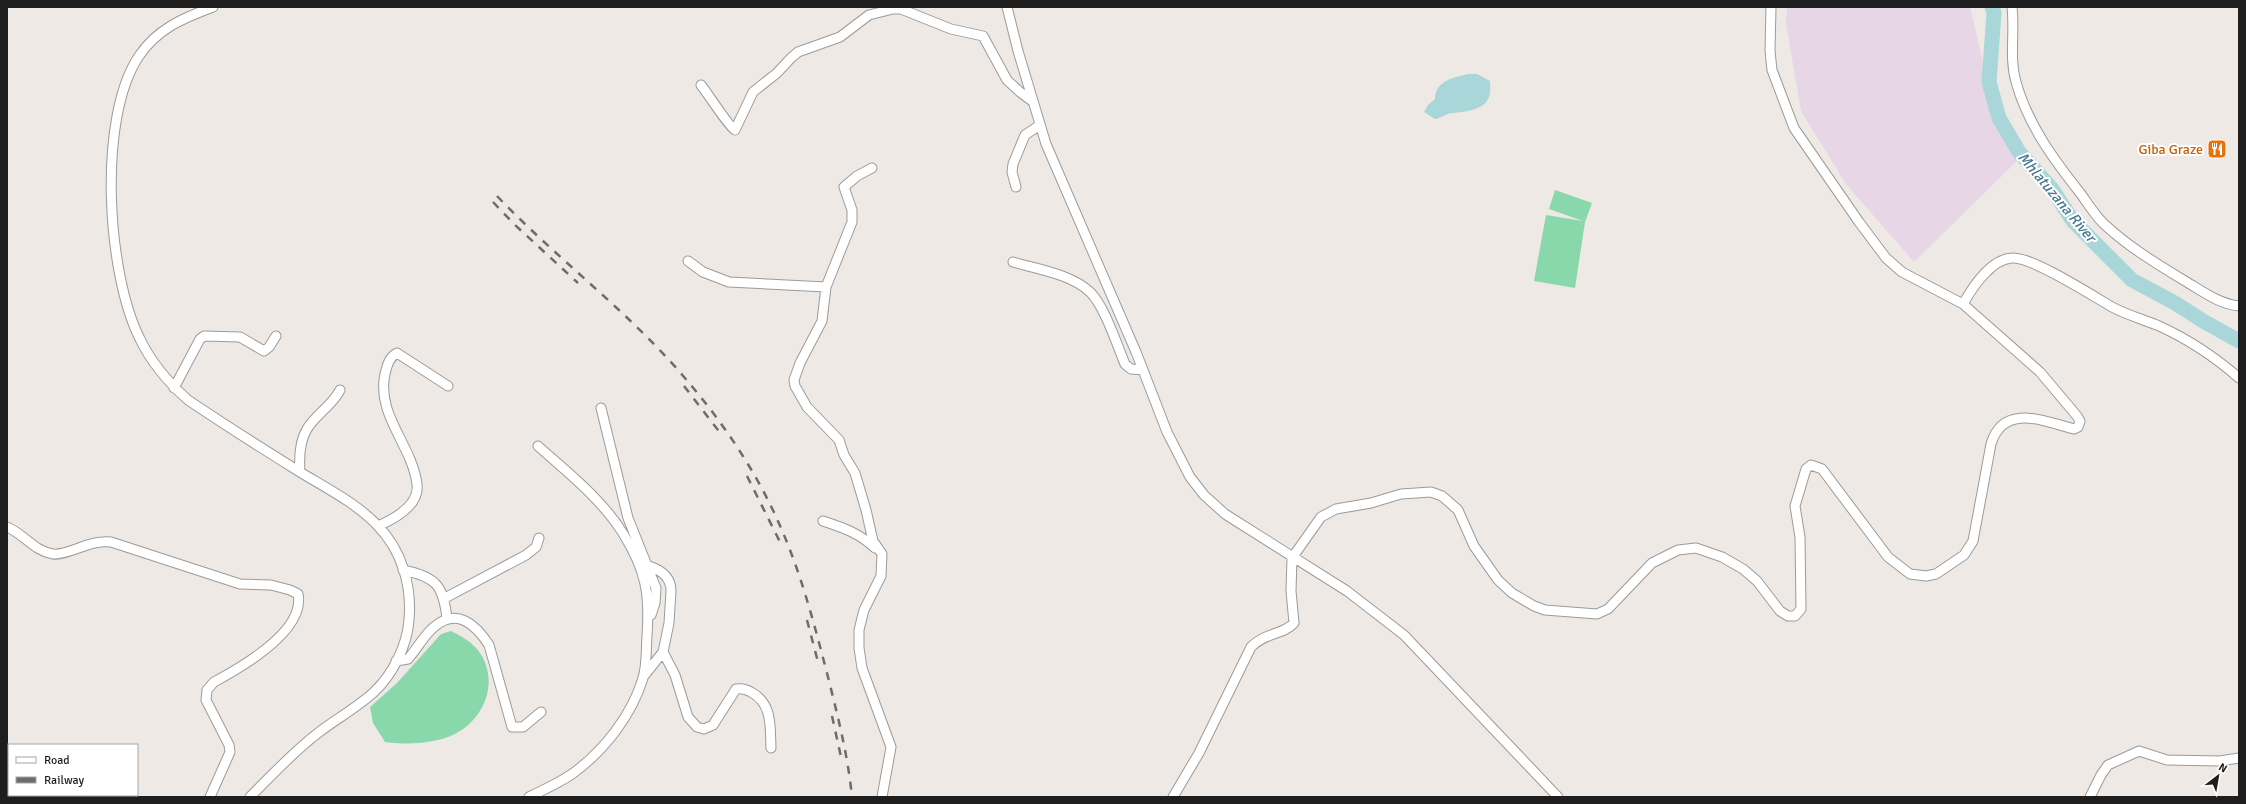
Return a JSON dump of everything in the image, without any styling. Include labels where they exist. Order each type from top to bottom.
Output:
[{"type":"street","points":[[213,7],[180,19],[163,30],[138,56],[129,76],[119,107],[114,149],[114,240],[119,275],[132,320],[140,340],[174,388],[195,404],[363,513],[378,526],[391,543],[408,584],[408,632],[403,649],[374,692],[317,734],[284,763],[250,797]]},
{"type":"street","points":[[1007,7],[1032,101],[1046,144],[1179,458],[1190,477],[1204,495],[1225,514],[1292,558],[1347,591],[1404,635],[1558,797]]},
{"type":"street","points":[[1174,797],[1199,753],[1251,647],[1265,636],[1288,628],[1294,623],[1291,591],[1292,558],[1315,524],[1326,513],[1336,509],[1385,500],[1401,494],[1431,492],[1446,498],[1458,510],[1474,546],[1498,580],[1512,593],[1534,606],[1545,610],[1597,614],[1608,609],[1652,563],[1678,550],[1696,548],[1722,557],[1743,569],[1757,580],[1780,612],[1788,616],[1794,616],[1801,609],[1800,538],[1795,506],[1802,476],[1806,469],[1811,465],[1822,469],[1888,557],[1910,574],[1926,576],[1936,574],[1964,556],[1973,542],[1991,444],[1994,434],[2001,424],[2012,420],[2029,418],[2074,429],[2081,424],[2077,416],[2040,372],[1962,304],[1902,272],[1886,258],[1794,128],[1772,70],[1770,51],[1771,7]]},
{"type":"street","points":[[2012,7],[2014,29],[2012,57],[2016,81],[2037,135],[2069,180],[2103,223],[2137,250],[2213,298],[2229,305],[2239,306]]},
{"type":"street","points":[[701,86],[735,130],[753,92],[777,73],[798,52],[840,37],[869,15],[893,9],[913,13],[951,29],[983,36],[1007,80],[1032,101]]},
{"type":"street","points":[[1016,187],[1012,172],[1013,164],[1024,136],[1040,125]]},
{"type":"street","points":[[872,168],[857,176],[844,187],[852,210],[852,222],[826,287],[822,321],[800,363],[794,380],[795,386],[807,407],[839,440],[844,455],[855,473],[873,541],[882,554],[881,576],[864,610],[859,630],[859,648],[862,668],[885,725],[891,746],[882,797]]},
{"type":"street","points":[[1962,304],[1976,282],[2003,260],[2013,257],[2051,273],[2126,314],[2157,325],[2206,353],[2239,378]]},
{"type":"street","points":[[688,261],[703,272],[729,282],[826,287]]},
{"type":"street","points":[[1013,262],[1066,278],[1084,287],[1091,293],[1102,309],[1126,364],[1131,369],[1142,370]]},
{"type":"street","points":[[174,388],[204,336],[235,336],[264,351],[270,347],[276,336]]},
{"type":"street","points":[[378,526],[395,519],[402,514],[416,494],[417,484],[409,460],[386,408],[382,386],[387,365],[392,356],[397,354],[448,386]]},
{"type":"street","points":[[300,472],[299,454],[307,429],[334,400],[340,390]]},
{"type":"street","points":[[601,408],[628,518],[649,566],[656,595],[648,622]]},
{"type":"street","points":[[538,446],[600,504],[624,534],[639,563],[647,586],[648,622],[643,677]]},
{"type":"street","points":[[824,521],[856,533],[882,554]]},
{"type":"street","points":[[7,527],[14,530],[37,548],[55,554],[103,541],[111,542],[240,584],[271,585],[290,590],[298,594],[300,601],[295,615],[266,650],[214,682],[207,690],[206,700],[229,745],[230,752],[210,797]]},
{"type":"street","points":[[444,598],[526,555],[536,547],[539,538]]},
{"type":"street","points":[[529,797],[572,774],[609,738],[631,706],[643,677],[663,652],[669,623],[671,586],[662,571],[649,566]]},
{"type":"street","points":[[403,570],[418,573],[441,589],[447,618]]},
{"type":"street","points":[[396,661],[408,659],[433,627],[447,618],[455,617],[469,623],[482,635],[489,645],[512,727],[523,727],[541,712]]},
{"type":"street","points":[[663,652],[675,675],[688,717],[697,727],[704,729],[712,726],[736,689],[747,690],[762,700],[768,710],[771,748]]},
{"type":"street","points":[[2090,797],[2108,765],[2139,751],[2167,760],[2220,761],[2239,758]]},
{"type":"shaded area","points":[[1787,7],[1970,7],[1992,100],[2018,160],[1914,262],[1846,184],[1801,111],[1786,23]]},
{"type":"green space","points":[[1555,190],[1592,203],[1585,222],[1575,288],[1534,281],[1546,215],[1583,221],[1549,209]]},
{"type":"green space","points":[[451,631],[462,637],[477,649],[484,660],[488,672],[489,684],[487,696],[482,707],[475,718],[466,727],[447,737],[420,743],[385,742],[373,723],[370,707],[397,683],[441,634]]},
{"type":"water","points":[[1469,74],[1477,74],[1490,81],[1490,95],[1483,105],[1474,110],[1451,113],[1435,119],[1424,112],[1428,105],[1435,99],[1438,88],[1442,84],[1452,78]]},
{"type":"waterway","name":"Mhlatuzana River","points":[[1992,7],[1994,13],[1989,82],[1999,118],[2019,152],[2052,189],[2073,221],[2132,280],[2175,303],[2239,341]]},
{"type":"railway","points":[[497,196],[663,353],[726,430],[762,488],[789,546],[808,602],[839,722],[852,797]]},
{"type":"railway","points":[[493,202],[515,225],[578,283]]},
{"type":"railway","points":[[684,386],[721,434]]},
{"type":"railway","points":[[747,476],[781,544]]},
{"type":"railway","points":[[807,620],[818,662]]},
{"type":"railway","points":[[832,716],[841,757]]},
{"type":"place","name":"Giba Graze","points":[[2217,149]]}]
